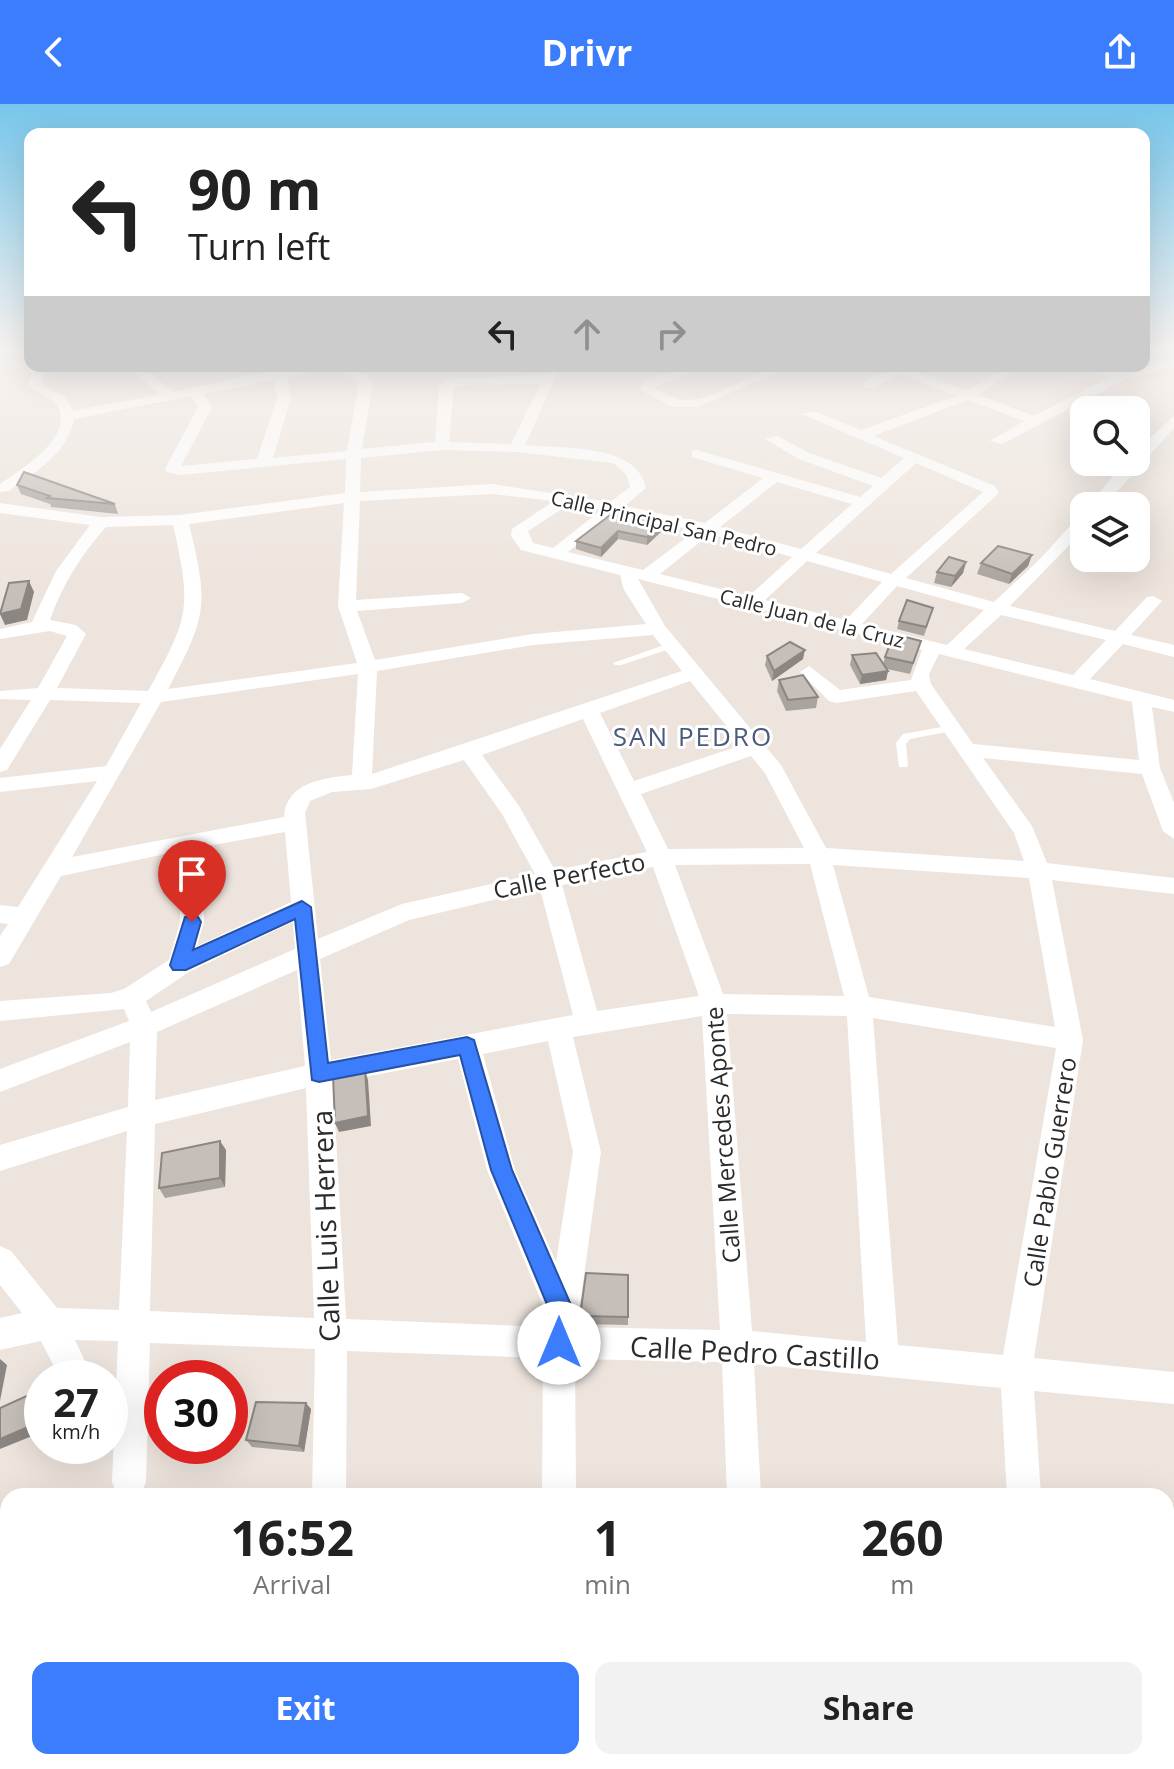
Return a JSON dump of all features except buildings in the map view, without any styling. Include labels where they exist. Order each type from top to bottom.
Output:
[{"type":"street","points":[[0,508],[2,483],[39,462],[67,428]]},
{"type":"street","points":[[194,428],[172,469],[193,471],[442,446],[516,448],[617,459],[631,469],[638,478],[638,488],[557,553]]},
{"type":"street","points":[[263,465],[275,428]]},
{"type":"street","points":[[358,428],[351,497],[347,606],[368,668],[362,775],[368,781]]},
{"type":"street","points":[[442,446],[443,428]]},
{"type":"street","points":[[516,448],[526,428]]},
{"type":"street","points":[[840,428],[990,489],[991,493],[894,580],[848,628]]},
{"type":"street","points":[[859,436],[881,428]]},
{"type":"street","points":[[997,441],[1026,428]]},
{"type":"street","points":[[1150,445],[1168,428]]},
{"type":"street","points":[[772,439],[804,456],[883,484]]},
{"type":"street","points":[[697,454],[864,503]]},
{"type":"street","points":[[750,604],[914,457]]},
{"type":"street","points":[[13,465],[39,462]]},
{"type":"street","points":[[775,476],[709,529],[637,574],[633,590],[691,674],[774,770],[819,856],[859,1006],[883,1358]]},
{"type":"street","points":[[1108,492],[1121,476]]},
{"type":"street","name":"Calle Principal San Pedro","points":[[0,508],[101,522],[180,520],[351,497],[492,489],[569,498],[709,529],[999,609],[1174,651]]},
{"type":"street","name":"Calle Juan de la Cruz","points":[[569,498],[520,529],[519,536],[527,547],[1174,706]]},
{"type":"street","points":[[0,957],[113,772],[189,633],[196,609],[195,588],[180,520]]},
{"type":"street","points":[[39,627],[48,598],[63,571],[101,522]]},
{"type":"street","points":[[809,672],[836,697],[921,684],[920,674],[941,650],[999,609],[1070,536]]},
{"type":"street","points":[[347,606],[462,598]]},
{"type":"street","points":[[1078,681],[1153,601]]},
{"type":"street","points":[[0,634],[39,627],[73,630],[77,634],[46,692],[0,765]]},
{"type":"street","points":[[7,695],[46,692],[157,696],[368,668],[588,631],[664,638]]},
{"type":"street","points":[[54,869],[294,823],[295,801],[303,792],[368,781],[469,752],[691,674]]},
{"type":"street","name":"Calle Pablo Guerrero","points":[[921,684],[1024,831],[1039,870],[1070,1040],[1016,1372],[1023,1488]]},
{"type":"street","points":[[1141,697],[1150,768],[1174,831]]},
{"type":"street","name":"Calle Mercedes Aponte","points":[[589,710],[631,790],[661,857],[714,1004],[744,1488]]},
{"type":"street","points":[[631,790],[757,747]]},
{"type":"street","points":[[970,750],[1150,768]]},
{"type":"street","points":[[469,752],[511,811],[549,879],[588,1023]]},
{"type":"street","points":[[0,785],[113,772]]},
{"type":"street","name":"Calle Luis Herrera","points":[[294,823],[319,1074],[331,1335],[329,1488]]},
{"type":"street","points":[[180,965],[192,922],[191,841]]},
{"type":"street","name":"Calle Perfecto","points":[[0,1081],[144,1026],[402,913],[661,857],[819,856],[1039,870],[1174,886]]},
{"type":"street","points":[[0,1011],[111,1003],[132,997],[180,965],[302,907]]},
{"type":"street","points":[[0,914],[24,917]]},
{"type":"street","points":[[132,997],[144,1026],[133,1326],[133,1488]]},
{"type":"street","points":[[0,1158],[140,1115],[319,1074],[588,1023],[714,1004],[859,1006],[1070,1040]]},
{"type":"street","points":[[558,1030],[587,1152],[561,1328],[559,1488]]},
{"type":"street","points":[[467,1045],[501,1170],[561,1328]]},
{"type":"street","points":[[0,1261],[49,1323],[68,1360]]},
{"type":"street","name":"Calle Pedro Castillo","points":[[0,1334],[49,1323],[331,1335],[561,1328],[1174,1388]]},
{"type":"street","points":[[120,1464],[132,1488]]},
{"type":"lane","points":[[618,663],[664,638]]},
{"type":"lane","points":[[903,765],[901,743],[907,736],[953,728]]},
{"type":"district","name":"SAN PEDRO","points":[[693,736]]},
{"type":"route","points":[[192,922],[180,965],[302,907],[319,1074],[467,1045],[501,1170],[563,1314],[559,1343]]}]
